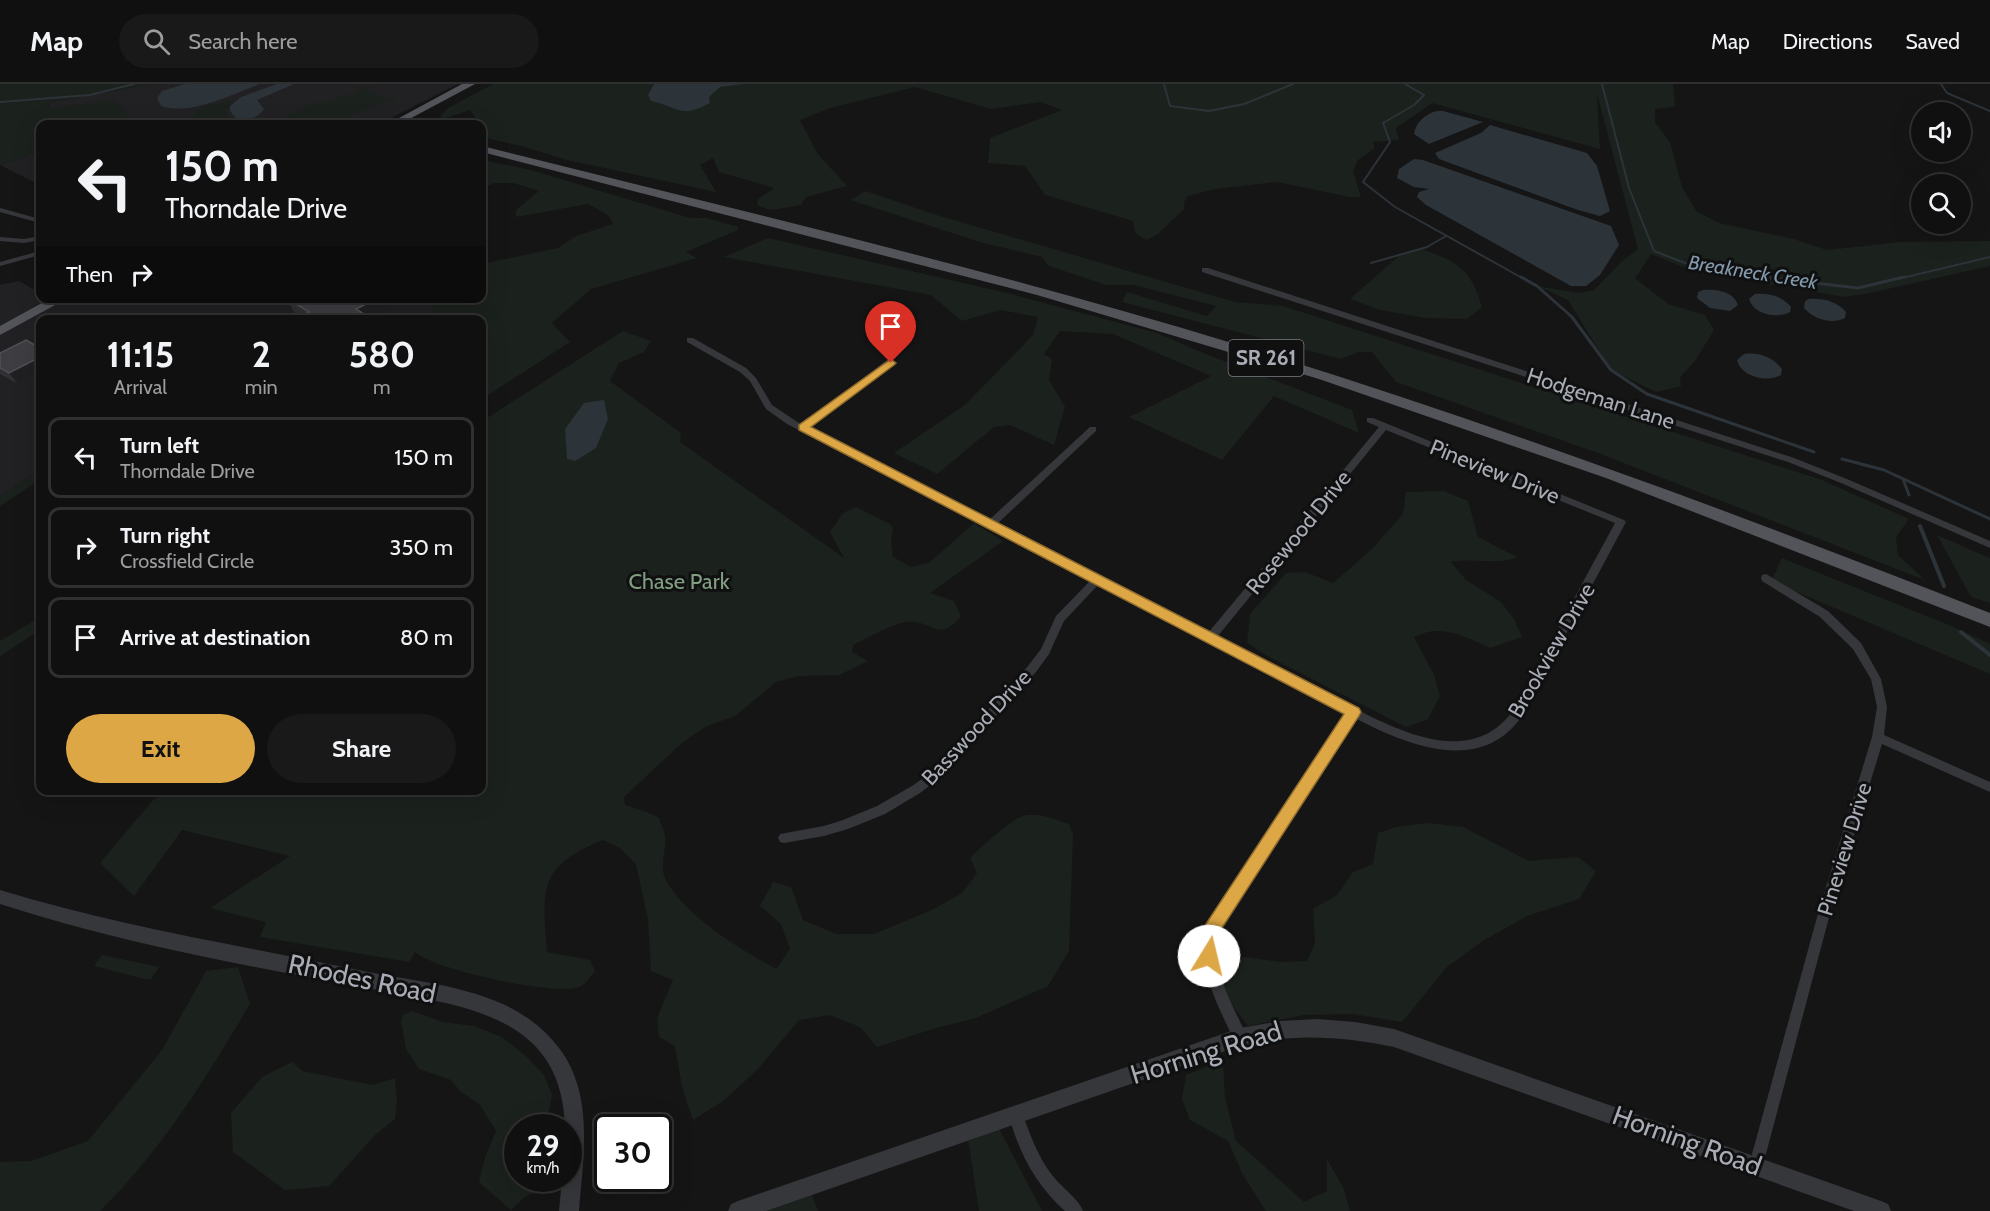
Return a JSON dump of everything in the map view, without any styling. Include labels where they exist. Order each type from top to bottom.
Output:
[{"type":"main road","points":[[401,120],[470,84]]},
{"type":"main road","name":"SR 261","points":[[486,150],[1009,284],[1113,312],[1294,367],[1557,453],[1781,536],[1990,620]]},
{"type":"main road","points":[[0,331],[53,303]]},
{"type":"street","points":[[1,211],[36,220]]},
{"type":"street","points":[[0,239],[24,241],[36,239]]},
{"type":"street","points":[[0,264],[36,254]]},
{"type":"street","name":"Hodgeman Lane","points":[[1205,270],[1791,460],[1990,545]]},
{"type":"street","name":"Brookview Drive","points":[[690,340],[743,370],[753,380],[769,407],[803,428],[1407,739],[1434,744],[1474,743],[1503,731],[1530,692],[1621,522]]},
{"type":"street","points":[[803,428],[891,363]]},
{"type":"street","name":"Pineview Drive","points":[[1370,420],[1621,522]]},
{"type":"street","name":"Rosewood Drive","points":[[1211,637],[1384,426]]},
{"type":"street","points":[[991,524],[1093,429]]},
{"type":"street","name":"Pineview Drive","points":[[1756,1165],[1825,910],[1878,737],[1882,707],[1878,686],[1857,646],[1824,614],[1766,578]]},
{"type":"street","name":"Basswood Drive","points":[[784,838],[809,836],[867,817],[917,789],[933,777],[1032,669],[1045,651],[1060,619],[1098,579]]},
{"type":"street","points":[[1240,1037],[1211,969],[1208,942],[1210,932],[1353,712]]},
{"type":"street","points":[[1878,737],[1990,787]]},
{"type":"street","name":"Rhodes Road","points":[[0,897],[91,925],[194,948],[302,965],[473,1002],[511,1016],[540,1038],[559,1062],[568,1086],[575,1117],[569,1211]]},
{"type":"street","name":"Horning Road","points":[[738,1211],[1240,1037],[1279,1029],[1317,1026],[1353,1029],[1394,1038],[1881,1211]]},
{"type":"street","points":[[1016,1116],[1021,1138],[1034,1162],[1052,1188],[1076,1211]]},
{"type":"shaded area","points":[[151,84],[458,84],[387,120],[130,120],[47,110],[51,102]]},
{"type":"shaded area","points":[[185,84],[260,84],[198,106],[173,108],[161,106],[157,98],[162,91]]},
{"type":"shaded area","points":[[277,84],[294,84],[257,100],[264,109],[256,117],[237,120],[230,111],[230,106],[241,97]]},
{"type":"shaded area","points":[[654,84],[743,84],[720,87],[709,97],[710,103],[686,111],[651,101],[648,95]]},
{"type":"shaded area","points":[[1437,111],[1483,122],[1429,144],[1414,134],[1422,119]]},
{"type":"shaded area","points":[[1490,125],[1587,153],[1597,166],[1610,211],[1600,216],[1578,210],[1439,159],[1435,153],[1481,133]]},
{"type":"shaded area","points":[[36,152],[36,183],[0,165]]},
{"type":"shaded area","points":[[1414,159],[1423,160],[1611,226],[1619,245],[1600,275],[1586,286],[1571,286],[1426,205],[1417,197],[1419,192],[1429,189],[1414,187],[1397,178],[1399,169]]},
{"type":"shaded area","points":[[19,281],[36,291],[36,303],[430,303],[436,315],[36,315],[36,473],[0,496],[0,285]]},
{"type":"shaded area","points":[[1703,290],[1728,294],[1736,300],[1738,305],[1730,311],[1710,308],[1697,298],[1698,292]]},
{"type":"shaded area","points":[[1755,294],[1779,298],[1791,307],[1790,312],[1773,315],[1761,312],[1749,299]]},
{"type":"shaded area","points":[[1809,299],[1834,303],[1846,312],[1845,318],[1829,321],[1812,315],[1804,308],[1805,301]]},
{"type":"shaded area","points":[[1744,354],[1770,358],[1782,369],[1781,375],[1762,378],[1749,374],[1739,366],[1737,360]]},
{"type":"shaded area","points":[[604,400],[608,419],[596,448],[575,461],[567,459],[565,429],[584,403]]},
{"type":"green space","points":[[0,84],[151,84],[51,102],[47,109],[116,100],[130,120],[36,120],[36,152],[0,165]]},
{"type":"green space","points":[[493,84],[1673,84],[1675,107],[1655,109],[1655,122],[1670,142],[1682,187],[1696,211],[1719,223],[1794,239],[1827,250],[1900,242],[1990,241],[1990,266],[1845,297],[1693,271],[1651,254],[1635,278],[1668,304],[1705,315],[1714,330],[1695,361],[1680,377],[1681,386],[1656,392],[1611,370],[1568,300],[1537,286],[1579,293],[1594,290],[1621,262],[1638,249],[1597,94],[1600,149],[1432,103],[1396,128],[1399,140],[1373,142],[1375,148],[1358,160],[1353,171],[1361,197],[1350,197],[1277,182],[1215,189],[1187,196],[1184,209],[1158,234],[1147,240],[1136,233],[1133,221],[1045,195],[1025,166],[988,163],[990,138],[1062,110],[1041,102],[991,109],[915,87],[830,108],[800,120],[817,153],[847,186],[806,197],[801,205],[772,210],[758,206],[757,200],[774,188],[719,172],[713,158],[700,165],[716,192],[567,160],[486,138],[486,120],[477,120],[470,110],[440,120],[441,115],[448,108]]},
{"type":"green space","points":[[370,87],[366,90],[387,99],[394,97],[395,99],[348,117],[351,120],[277,120],[318,102],[322,104],[361,90],[358,88]]},
{"type":"green space","points":[[234,100],[226,110],[228,120],[188,120],[203,107]]},
{"type":"green space","points":[[486,161],[531,170],[690,218],[707,218],[738,227],[738,230],[686,252],[697,258],[591,289],[552,323],[570,342],[486,396],[486,315],[436,315],[430,303],[486,303],[486,263],[558,248],[576,236],[613,224],[608,215],[588,204],[516,217],[516,210],[539,191],[513,183],[494,183],[486,187]]},
{"type":"green space","points":[[866,191],[930,213],[1235,302],[1283,306],[1822,480],[1909,519],[1896,537],[1898,555],[1925,580],[1598,453],[1396,382],[1372,352],[1358,352],[1341,359],[1122,302],[1127,292],[1207,316],[1216,306],[1134,285],[1106,285],[1049,266],[1042,257],[980,242],[850,200]]},
{"type":"green space","points":[[768,238],[1003,292],[1157,333],[1352,410],[1359,433],[1274,396],[1222,460],[1129,417],[1211,376],[1113,334],[1060,331],[1044,354],[1052,359],[1049,380],[1065,407],[1054,445],[1010,425],[994,427],[937,474],[894,453],[965,405],[1033,335],[1038,317],[1000,310],[962,321],[931,295],[724,257]]},
{"type":"green space","points":[[1421,249],[1461,268],[1473,284],[1482,307],[1467,319],[1425,318],[1380,310],[1350,299],[1400,255]]},
{"type":"green space","name":"Chase Park","points":[[623,331],[651,341],[644,352],[619,363],[610,381],[681,433],[680,442],[844,558],[830,532],[843,513],[856,507],[890,524],[893,529],[891,542],[893,557],[911,567],[929,563],[974,523],[1003,541],[930,593],[954,601],[961,616],[946,629],[935,629],[915,622],[900,623],[853,645],[852,652],[868,661],[839,675],[798,676],[776,682],[735,716],[707,726],[683,742],[624,797],[625,805],[659,818],[665,836],[663,873],[685,905],[714,930],[776,969],[790,949],[781,924],[760,906],[773,882],[791,887],[803,920],[836,934],[874,934],[934,909],[962,893],[977,873],[970,858],[1013,821],[1027,815],[1038,815],[1069,824],[1073,835],[1069,951],[1048,986],[976,1018],[877,1047],[860,1027],[830,1015],[799,1020],[757,1070],[723,1101],[693,1120],[682,1087],[675,1046],[659,1037],[657,1018],[673,980],[651,971],[648,919],[636,864],[620,848],[603,840],[566,860],[555,870],[545,896],[547,952],[590,960],[595,971],[581,986],[566,989],[495,980],[445,966],[415,952],[409,962],[260,937],[266,922],[210,908],[290,856],[182,830],[134,896],[100,863],[153,800],[160,795],[486,795],[486,418]]},
{"type":"green space","points":[[36,473],[36,483],[0,506],[0,496]]},
{"type":"green space","points":[[1444,491],[1468,501],[1478,537],[1517,557],[1502,561],[1451,562],[1466,580],[1501,602],[1514,619],[1522,637],[1490,648],[1443,631],[1424,633],[1414,637],[1434,675],[1440,696],[1428,719],[1406,727],[1269,657],[1247,643],[1250,614],[1286,573],[1305,572],[1333,583],[1373,548],[1403,514],[1406,492]]},
{"type":"green space","points":[[1937,535],[1990,558],[1990,603],[1971,597]]},
{"type":"green space","points":[[1782,558],[1954,627],[1990,644],[1990,674],[1771,581]]},
{"type":"green space","points":[[36,619],[36,633],[0,656],[0,641]]},
{"type":"green space","points":[[1428,823],[1463,827],[1529,861],[1578,857],[1596,871],[1579,899],[1527,916],[1483,941],[1447,967],[1402,1022],[1353,1014],[1304,1015],[1248,1026],[1217,985],[1223,954],[1281,962],[1307,961],[1315,943],[1313,909],[1337,895],[1353,872],[1373,864],[1378,833],[1396,827]]},
{"type":"green space","points":[[102,955],[159,967],[151,979],[144,979],[94,966]]},
{"type":"green space","points":[[238,967],[250,1004],[182,1112],[143,1163],[100,1211],[0,1211],[0,1162],[31,1161],[88,1141],[162,1050],[206,971]]},
{"type":"green space","points":[[412,1011],[443,1022],[474,1026],[502,1037],[528,1058],[544,1075],[552,1095],[549,1114],[504,1114],[504,1192],[536,1192],[526,1196],[511,1210],[479,1182],[485,1157],[496,1131],[480,1105],[460,1091],[451,1080],[419,1069],[406,1049],[401,1021],[403,1015]]},
{"type":"green space","points":[[1223,1061],[1225,1098],[1236,1141],[1304,1202],[1327,1191],[1327,1159],[1344,1189],[1350,1211],[1266,1211],[1243,1175],[1228,1141],[1190,1120],[1182,1099],[1186,1075]]},
{"type":"green space","points":[[292,1062],[302,1071],[373,1085],[395,1078],[397,1101],[395,1119],[375,1135],[329,1186],[285,1190],[233,1152],[231,1113],[262,1077]]},
{"type":"green space","points":[[996,1123],[1042,1211],[979,1211],[967,1133]]},
{"type":"green space","points":[[809,1187],[818,1211],[738,1211]]},
{"type":"building","points":[[295,303],[368,303],[356,309],[365,315],[304,315],[309,312]]},
{"type":"building","points":[[26,340],[36,346],[36,359],[9,373],[0,368],[0,353]]},
{"type":"waterway","name":"Breakneck Creek","points":[[0,102],[90,95],[134,84]]},
{"type":"waterway","points":[[1164,84],[1170,106],[1209,111],[1244,104],[1293,84]]},
{"type":"waterway","points":[[1405,84],[1424,95],[1414,105],[1383,123],[1390,142],[1363,182],[1395,207],[1524,279]]},
{"type":"waterway","name":"Breakneck Creek","points":[[1602,84],[1629,188],[1654,251],[1693,266],[1774,279]]},
{"type":"waterway","points":[[1941,84],[1947,93],[1990,111]]},
{"type":"waterway","points":[[1371,263],[1427,247],[1446,236]]},
{"type":"waterway","name":"Breakneck Creek","points":[[1898,279],[1990,257]]},
{"type":"waterway","points":[[1521,277],[1537,286],[1572,317],[1611,370],[1647,394],[1814,452]]},
{"type":"waterway","name":"Breakneck Creek","points":[[1764,277],[1858,288],[1904,277]]},
{"type":"waterway","points":[[1842,459],[1884,470],[1990,519]]},
{"type":"waterway","points":[[1903,479],[1909,495]]},
{"type":"waterway","points":[[1920,526],[1944,586]]},
{"type":"waterway","points":[[1961,632],[1990,655]]},
{"type":"route","points":[[891,363],[803,428],[1353,712],[1210,932],[1209,956]]}]
